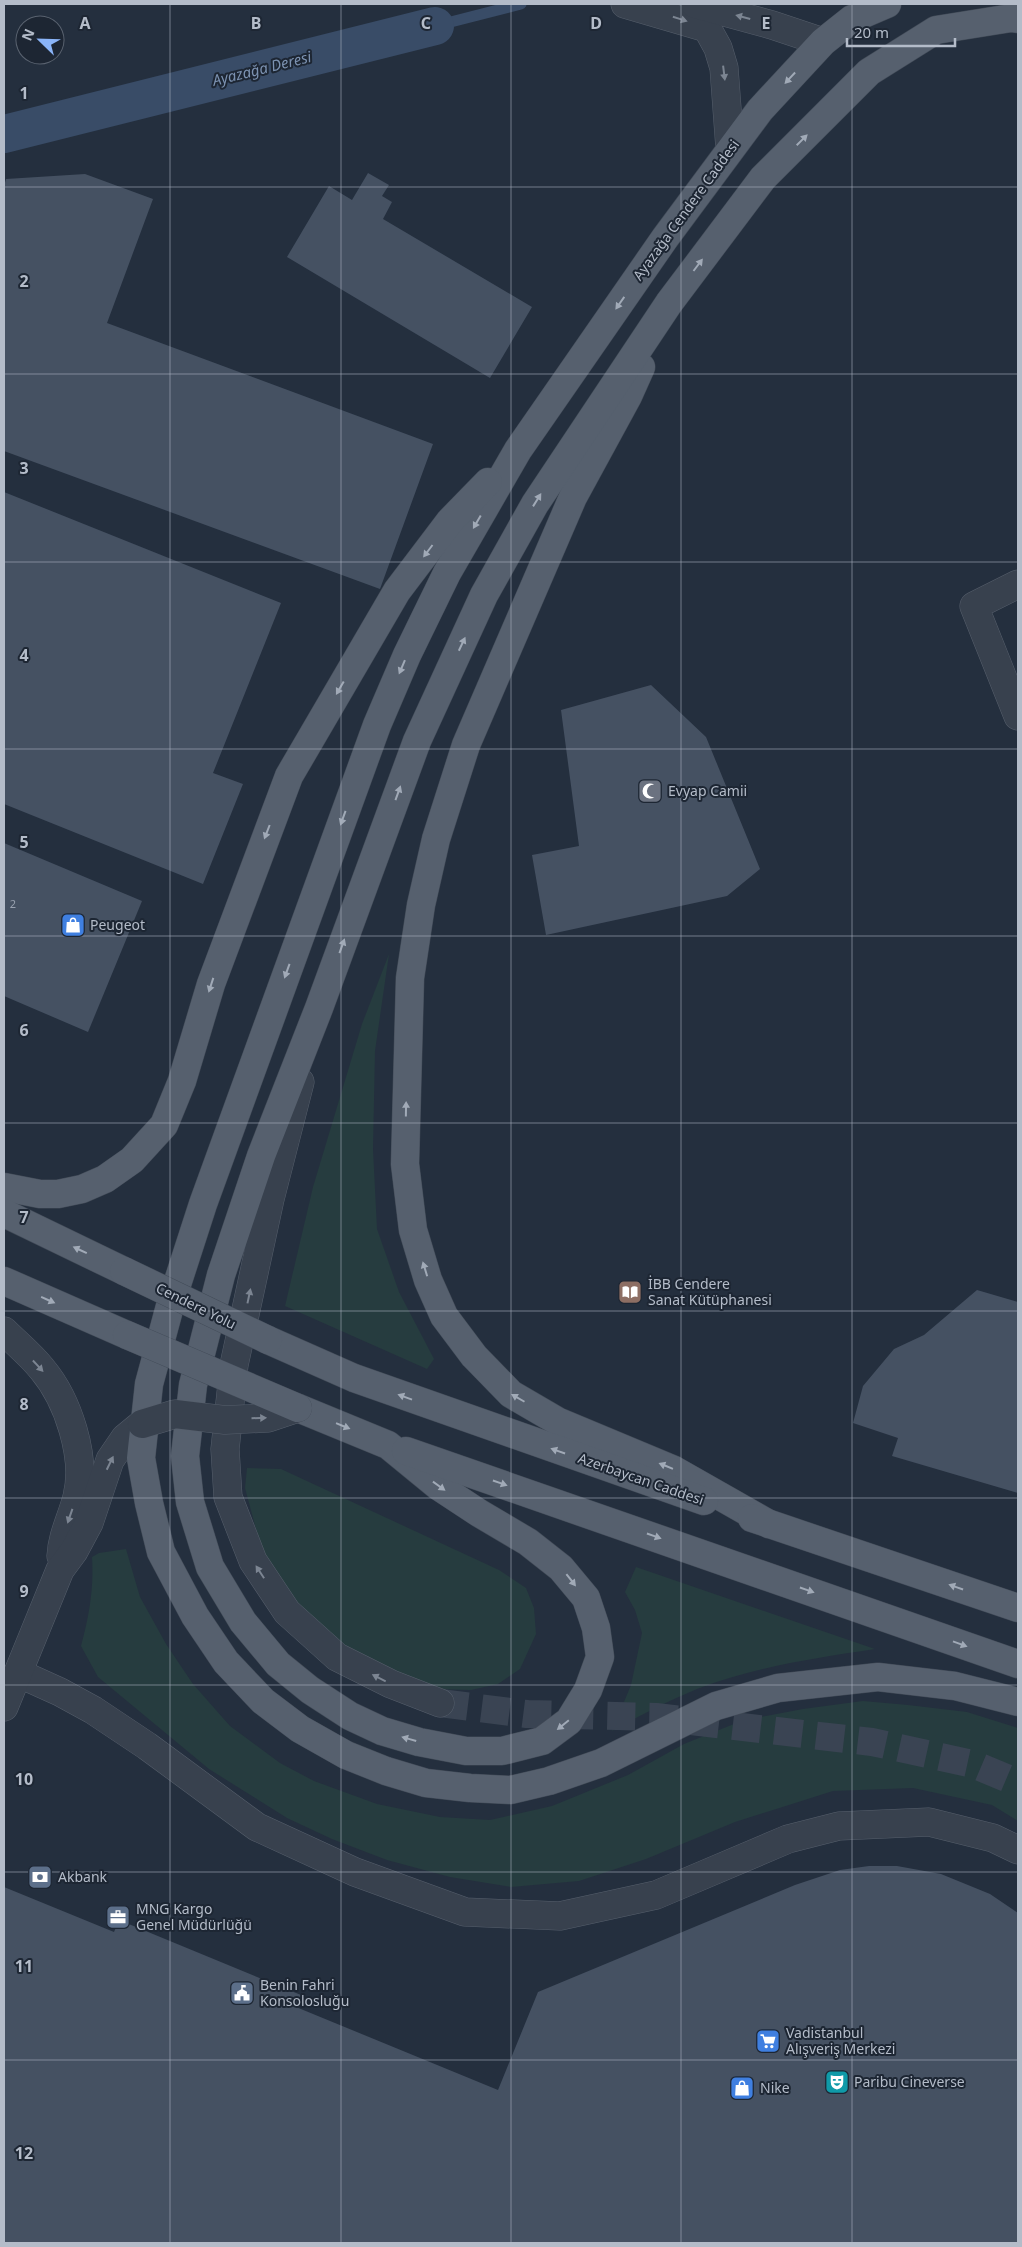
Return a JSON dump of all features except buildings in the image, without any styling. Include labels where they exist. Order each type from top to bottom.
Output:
[{"type":"main road","name":"Ayazağa Cendere Caddesi","points":[[518,450],[730,149],[760,110],[823,42],[852,19],[887,4]]},
{"type":"main road","points":[[388,1445],[438,1486],[528,1542],[561,1568],[586,1598],[596,1628],[600,1657],[588,1690],[568,1721],[542,1741],[502,1752],[466,1751],[419,1742],[382,1731],[350,1716],[310,1690],[278,1664],[243,1622],[210,1567],[190,1502],[185,1456],[193,1386],[221,1275],[261,1156],[320,1008],[417,741],[484,595],[535,504],[669,304],[763,178],[869,72],[936,30],[1018,18]]},
{"type":"main road","points":[[669,304],[628,396],[573,498],[557,533],[466,745],[436,840],[421,905],[410,978],[406,1164],[413,1230],[428,1280],[444,1316],[474,1356],[511,1394],[559,1422],[674,1470],[769,1524]]},
{"type":"main road","points":[[4,1187],[40,1194],[58,1194],[82,1189],[105,1179],[132,1160],[164,1125],[182,1081],[211,984],[289,776],[398,591],[450,521],[518,450]]},
{"type":"main road","points":[[518,450],[447,573],[407,654],[377,725],[203,1204],[170,1306],[149,1384],[141,1458],[149,1504],[161,1552],[200,1624],[226,1662],[263,1700],[300,1729],[346,1755],[386,1771],[426,1782],[470,1788],[511,1790],[550,1781],[601,1763],[716,1706],[778,1688],[878,1677],[955,1686],[1018,1702]]},
{"type":"main road","name":"Cendere Yolu","points":[[4,1213],[268,1340]]},
{"type":"main road","points":[[4,1281],[388,1445],[1018,1664]]},
{"type":"main road","name":"Azerbaycan Caddesi","points":[[268,1340],[354,1378],[769,1524],[1018,1608]]},
{"type":"street","points":[[625,4],[653,10],[707,28],[718,48],[724,68],[730,149]]},
{"type":"street","points":[[695,4],[772,25],[823,42]]},
{"type":"street","points":[[1018,584],[974,606],[1018,716]]},
{"type":"street","points":[[320,1008],[270,1199],[234,1366],[225,1449],[228,1497],[253,1561],[287,1612],[337,1657],[391,1684],[440,1703]]},
{"type":"street","points":[[4,1331],[42,1369],[64,1407],[75,1437],[81,1469],[77,1497],[62,1541],[60,1570]]},
{"type":"street","points":[[4,1707],[60,1570],[89,1523],[110,1460],[125,1438],[142,1424],[175,1414],[225,1420],[268,1418],[298,1408]]},
{"type":"street","points":[[18,1673],[60,1692],[93,1710],[147,1746],[257,1827],[355,1872],[465,1912],[560,1916],[656,1895],[788,1839],[839,1826],[929,1822],[992,1838],[1018,1850]]},
{"type":"green space","points":[[389,954],[375,1051],[373,1149],[377,1229],[399,1292],[434,1359],[427,1369],[285,1306],[313,1187],[362,1024]]},
{"type":"green space","points":[[247,1468],[281,1469],[499,1570],[526,1588],[534,1608],[536,1634],[520,1669],[498,1684],[471,1690],[433,1689],[327,1640],[284,1591],[260,1544],[245,1488]]},
{"type":"green space","points":[[126,1549],[140,1597],[166,1644],[193,1684],[230,1726],[280,1763],[314,1781],[377,1804],[440,1817],[490,1820],[552,1806],[628,1775],[684,1744],[744,1720],[803,1709],[863,1701],[967,1712],[1018,1728],[1018,1821],[992,1805],[913,1788],[833,1791],[735,1822],[646,1859],[579,1881],[511,1887],[450,1877],[387,1860],[332,1839],[287,1818],[209,1769],[98,1677],[81,1646],[90,1602],[92,1557],[99,1553]]},
{"type":"green space","points":[[636,1567],[875,1649],[785,1664],[719,1681],[675,1699],[612,1731],[631,1685],[642,1633],[635,1610],[625,1592]]},
{"type":"waterway","name":"Ayazağa Deresi","points":[[435,26],[521,4]]},
{"type":"waterway","name":"Ayazağa Deresi","points":[[4,134],[435,26]]},
{"type":"tunnel","points":[[440,1703],[527,1714],[656,1717],[872,1742],[973,1764],[1018,1783]]},
{"type":"place","name":"Evyap Camii","points":[[650,791]]},
{"type":"place","name":"Peugeot","points":[[73,925]]},
{"type":"place","name":"İBB Cendere Sanat Kütüphanesi","points":[[630,1292]]},
{"type":"place","name":"Akbank","points":[[40,1877]]},
{"type":"place","name":"MNG Kargo Genel Müdürlüğü","points":[[118,1917]]},
{"type":"place","name":"Benin Fahri Konsolosluğu","points":[[242,1993]]},
{"type":"place","name":"Vadistanbul Alışveriş Merkezi","points":[[768,2041]]},
{"type":"place","name":"Paribu Cineverse","points":[[837,2082]]},
{"type":"place","name":"Nike","points":[[742,2088]]}]
